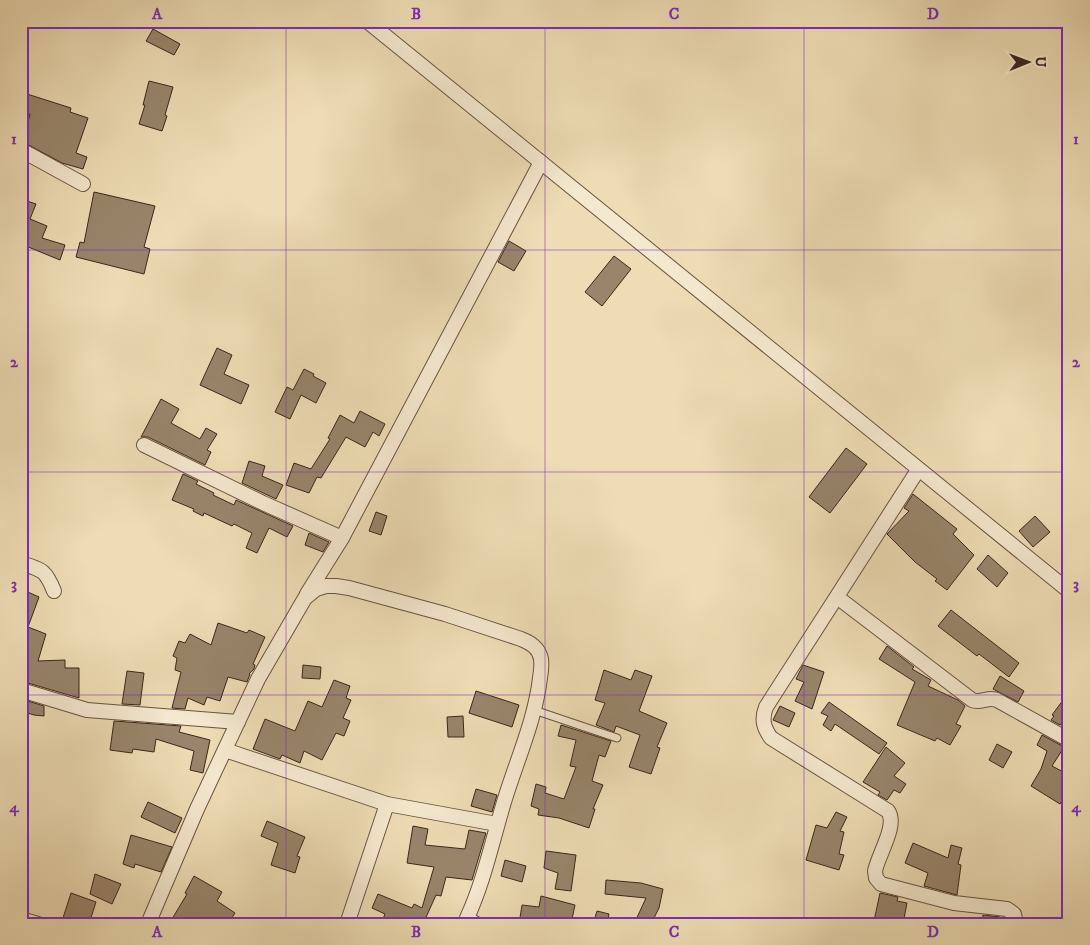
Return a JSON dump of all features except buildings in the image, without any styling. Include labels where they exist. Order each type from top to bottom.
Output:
[{"type":"street","points":[[367,21],[1069,592]]},
{"type":"street","points":[[21,150],[83,184]]},
{"type":"street","points":[[148,924],[258,678],[304,598],[342,538],[541,162]]},
{"type":"street","points":[[144,445],[263,503],[342,538]]},
{"type":"street","points":[[918,470],[766,707],[763,717],[764,727],[771,738],[890,813],[891,825],[875,871],[876,878],[880,884],[954,904],[1007,909],[1014,914],[1016,924]]},
{"type":"street","points":[[21,563],[39,568],[48,577],[54,591]]},
{"type":"street","points":[[304,598],[316,589],[326,586],[349,588],[445,614],[530,643],[537,649],[542,666],[538,691],[469,922]]},
{"type":"street","points":[[838,597],[972,700],[976,702],[992,698],[997,700],[1069,740]]},
{"type":"street","points":[[21,690],[88,710],[238,722]]},
{"type":"street","points":[[225,750],[387,804],[498,824]]},
{"type":"street","points":[[347,924],[387,804]]},
{"type":"street","points":[[21,919],[38,924]]},
{"type":"lane","points":[[533,709],[617,738]]}]
